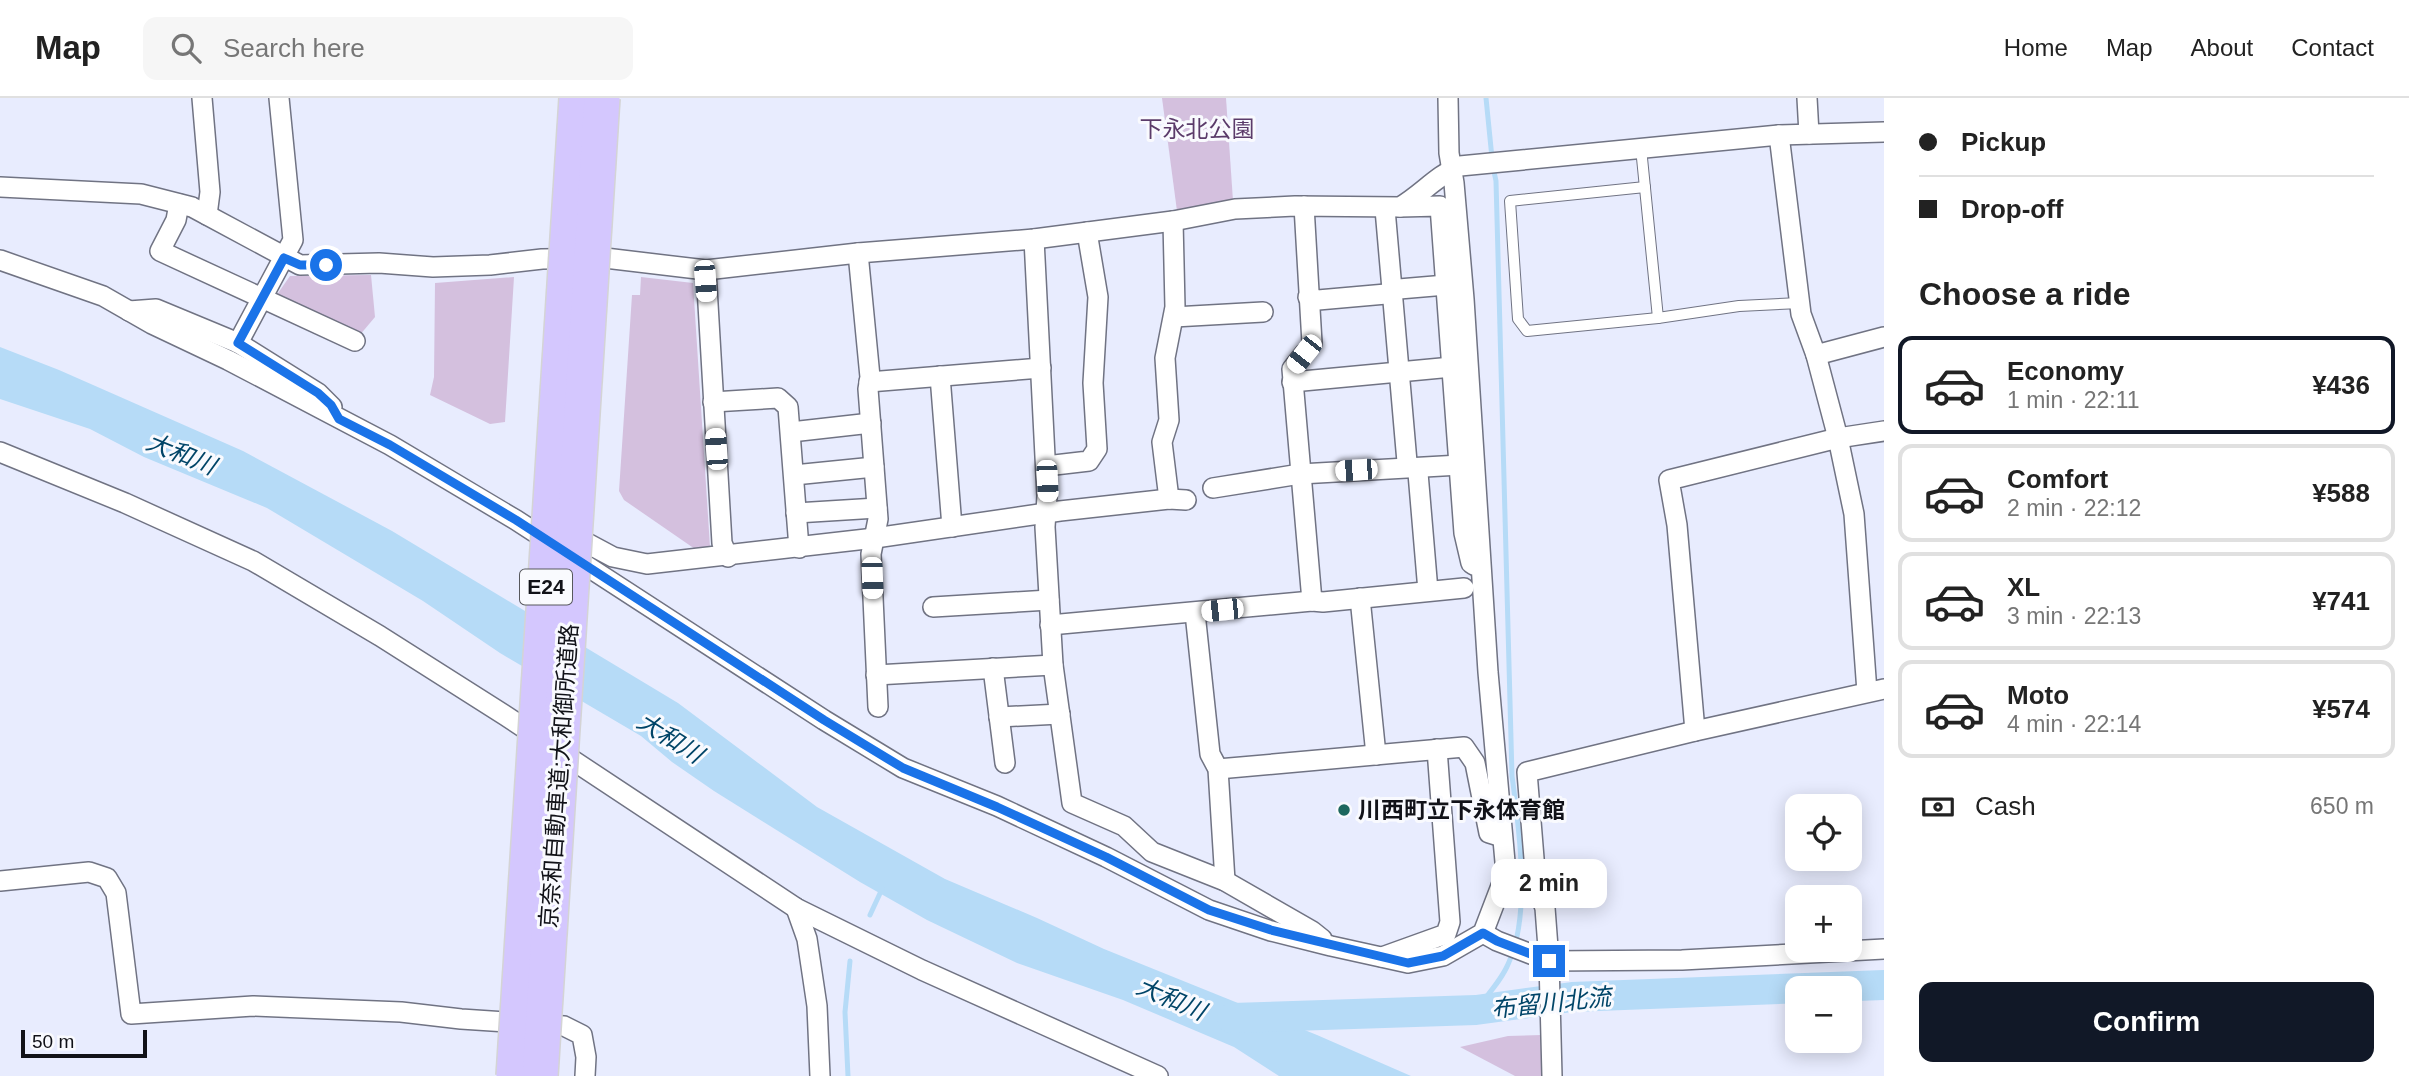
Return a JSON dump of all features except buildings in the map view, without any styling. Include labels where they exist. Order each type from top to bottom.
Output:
[{"type":"highway","name":"京奈和自動車道;大和御所道路","points":[[514,1076],[577,98]]},
{"type":"highway","name":"京奈和自動車道;大和御所道路","points":[[540,1076],[602,98]]},
{"type":"street","points":[[202,98],[210,191],[206,215]]},
{"type":"street","points":[[238,343],[293,240],[279,98]]},
{"type":"street","points":[[1448,98],[1445,174],[1440,206],[1464,533],[1471,563],[1481,569]]},
{"type":"street","points":[[1807,98],[1809,134]]},
{"type":"street","points":[[1393,208],[1414,200],[1445,174],[1460,166],[1779,135],[1884,132]]},
{"type":"street","points":[[1552,1076],[1545,908],[1534,882],[1527,772],[1876,690],[1854,514],[1838,438],[1816,355],[1801,314],[1779,135]]},
{"type":"street","points":[[1445,174],[1454,183],[1481,569],[1502,837],[1508,873],[1490,937]]},
{"type":"street","points":[[0,187],[141,194],[191,207],[300,265],[379,263],[433,267],[490,265],[542,259],[606,258],[706,270],[858,253],[1034,239],[1173,221],[1235,209],[1440,206]]},
{"type":"street","points":[[179,204],[176,220],[160,251],[355,341]]},
{"type":"street","points":[[1304,206],[1308,348],[1292,369],[1292,382],[1312,601]]},
{"type":"street","points":[[1393,208],[1392,292],[1407,462],[1418,472],[1429,592]]},
{"type":"street","points":[[516,520],[546,521],[613,557],[646,564],[728,557],[1046,513],[1177,499],[1162,442],[1169,420],[1165,358],[1175,307],[1173,221]]},
{"type":"street","points":[[1046,466],[1089,461],[1097,449],[1093,383],[1098,297],[1087,232]]},
{"type":"street","points":[[1034,239],[1046,466],[1050,625],[1072,803],[1124,826],[1152,852],[1225,881],[1312,931],[1331,946]]},
{"type":"street","points":[[858,253],[870,377],[878,519],[871,554],[878,707]]},
{"type":"street","points":[[0,260],[103,296],[390,445],[516,520],[824,720],[903,768],[1106,857],[1209,910],[1331,946],[1408,963],[1443,956],[1490,937],[1522,949],[1549,967],[1884,949]]},
{"type":"street","points":[[706,270],[722,544],[728,557]]},
{"type":"street","points":[[1308,297],[1318,300],[1446,285]]},
{"type":"street","points":[[129,311],[156,309],[238,343],[318,393],[331,405],[339,419]]},
{"type":"street","points":[[1174,317],[1262,312]]},
{"type":"street","points":[[1816,355],[1884,337]]},
{"type":"street","points":[[1292,382],[1452,366]]},
{"type":"street","points":[[869,382],[1041,368]]},
{"type":"street","points":[[940,376],[952,527]]},
{"type":"street","points":[[713,402],[778,398],[788,407],[799,548]]},
{"type":"street","points":[[791,432],[871,423]]},
{"type":"street","points":[[1695,731],[1677,525],[1670,480],[1838,438],[1884,431]]},
{"type":"street","points":[[0,452],[125,503],[253,561],[380,636],[494,708],[796,908],[922,970],[1158,1076]]},
{"type":"street","points":[[1213,488],[1300,474],[1460,465]]},
{"type":"street","points":[[794,475],[874,467]]},
{"type":"street","points":[[796,513],[877,508]]},
{"type":"street","points":[[1050,625],[1464,588]]},
{"type":"street","points":[[1360,598],[1376,755]]},
{"type":"street","points":[[933,607],[1049,600]]},
{"type":"street","points":[[1195,613],[1210,754],[1218,769],[1225,881]]},
{"type":"street","points":[[876,675],[1053,665]]},
{"type":"street","points":[[993,668],[1005,763]]},
{"type":"street","points":[[999,717],[1060,714]]},
{"type":"street","points":[[1218,769],[1464,747],[1475,763],[1489,833],[1502,837]]},
{"type":"street","points":[[1382,957],[1446,934],[1450,922],[1437,749]]},
{"type":"street","points":[[0,881],[89,872],[107,878],[116,893],[131,1014],[253,1006],[401,1012],[564,1026],[582,1035],[586,1057],[585,1076]]},
{"type":"street","points":[[1508,873],[1534,882]]},
{"type":"street","points":[[796,908],[807,939],[817,1006],[820,1076]]},
{"type":"lane","points":[[1641,147],[1658,318]]},
{"type":"lane","points":[[1645,187],[1510,201],[1518,318],[1527,331],[1658,318],[1739,306],[1800,303]]},
{"type":"green space","name":"下永北公園","points":[[1162,98],[1226,98],[1233,201],[1177,211]]},
{"type":"green space","points":[[371,275],[375,317],[359,336],[276,296],[290,276]]},
{"type":"green space","points":[[514,277],[505,422],[490,424],[430,395],[434,377],[435,283]]},
{"type":"green space","points":[[641,277],[693,283],[710,547],[695,549],[624,500],[619,491],[632,295],[640,295]]},
{"type":"green space","points":[[1542,1035],[1543,1076],[1515,1076],[1460,1047],[1508,1036]]},
{"type":"water","name":"大和川","points":[[0,347],[243,451],[392,531],[678,703],[817,807],[945,879],[1104,949],[1411,1076],[1279,1076],[1234,1047],[1123,1000],[1017,963],[927,920],[860,882],[714,791],[672,762],[641,736],[500,653],[423,601],[267,508],[144,457],[90,429],[0,399]]},
{"type":"waterway","points":[[1486,98],[1492,158]]},
{"type":"waterway","points":[[1476,1010],[1509,962],[1520,920],[1521,895],[1520,845],[1512,776],[1496,181],[1493,167]]},
{"type":"waterway","points":[[870,915],[882,889]]},
{"type":"waterway","points":[[848,1076],[845,1012],[850,961]]},
{"type":"waterway","name":"布留川北流","points":[[1232,1018],[1476,1010],[1572,997],[1884,985]]},
{"type":"place","name":"川西町立下永体育館","points":[[1344,810]]},
{"type":"route","points":[[326,265],[300,265],[284,258],[238,343],[318,393],[331,405],[339,419],[390,445],[516,520],[824,720],[903,768],[1106,857],[1209,910],[1271,930],[1408,963],[1443,956],[1483,933],[1549,961]]}]
